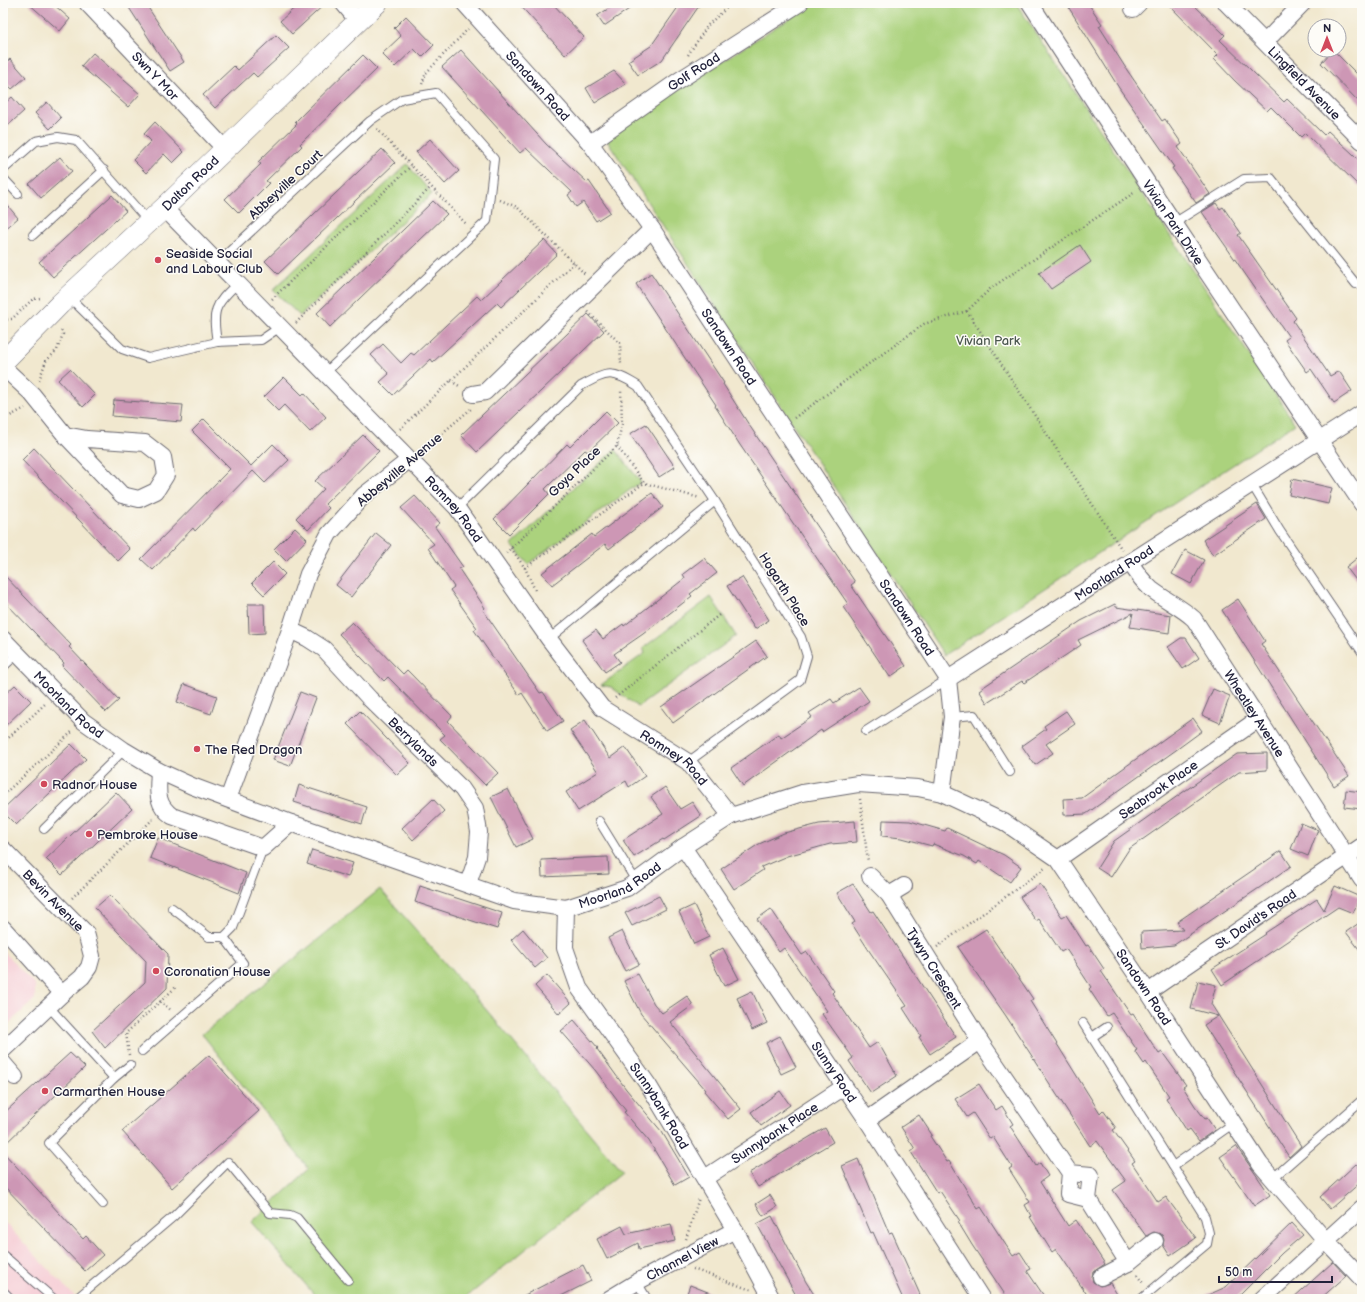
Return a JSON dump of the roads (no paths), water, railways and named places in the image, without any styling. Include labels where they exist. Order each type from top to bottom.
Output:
[{"type":"street","name":"Swn Y Mor","points":[[87,3],[224,148]]},
{"type":"street","points":[[343,3],[358,21]]},
{"type":"street","name":"Dalton Road","points":[[3,362],[68,296],[164,208],[224,148],[377,3]]},
{"type":"street","name":"Sandown Road","points":[[464,3],[590,143],[652,228],[948,679],[952,717],[942,793],[1004,822],[1058,859],[1148,992],[1260,1164],[1326,1241],[1362,1279]]},
{"type":"street","name":"Golf Road","points":[[590,143],[678,81],[800,3]]},
{"type":"street","name":"Vivian Park Drive","points":[[1030,3],[1318,441],[1362,504]]},
{"type":"street","name":"Lingfield Avenue","points":[[1226,3],[1362,141]]},
{"type":"street","name":"Lingfield Avenue","points":[[1265,42],[1303,3]]},
{"type":"street","name":"Romney Road","points":[[164,208],[261,309],[326,372],[409,460],[457,508],[549,639],[602,708],[688,762],[731,816]]},
{"type":"street","points":[[473,394],[485,392],[652,228]]},
{"type":"street","points":[[3,367],[33,395],[65,435],[122,495],[139,499],[156,491],[166,475],[163,457],[145,443],[87,439],[65,435]]},
{"type":"street","name":"Moorland Road","points":[[948,679],[1362,413]]},
{"type":"street","name":"Abbeyville Avenue","points":[[228,799],[290,630],[308,574],[328,534],[364,495],[409,460]]},
{"type":"street","name":"Wheatley Avenue","points":[[1130,562],[1140,578],[1151,589],[1182,608],[1194,619],[1257,720],[1362,880]]},
{"type":"street","name":"Berrylands","points":[[290,630],[307,638],[324,649],[370,699],[462,789],[475,808],[479,832],[477,857],[468,884]]},
{"type":"street","name":"Moorland Road","points":[[3,639],[83,721],[124,750],[159,771],[192,786],[514,901],[566,908],[627,888],[682,847],[731,816],[802,793],[858,784],[918,788],[942,793]]},
{"type":"street","name":"Seabrook Place","points":[[1058,859],[1257,720]]},
{"type":"street","points":[[159,771],[158,788],[160,802],[163,810],[172,816],[263,848],[291,822]]},
{"type":"street","name":"St. David's Road","points":[[1148,992],[1362,846]]},
{"type":"street","name":"Sunny Road","points":[[682,847],[867,1120],[982,1299]]},
{"type":"street","name":"Bevin Avenue","points":[[3,849],[86,933],[92,956],[89,967],[82,977],[3,1050]]},
{"type":"street","name":"Tywyn Crescent","points":[[870,876],[889,895],[927,954],[980,1042],[1070,1174]]},
{"type":"street","points":[[889,895],[904,886]]},
{"type":"street","name":"Sunnybank Road","points":[[566,908],[565,948],[579,988],[649,1086],[705,1178],[772,1299]]},
{"type":"street","points":[[3,928],[62,994]]},
{"type":"street","points":[[867,1120],[980,1042]]},
{"type":"street","points":[[3,1063],[15,1077]]},
{"type":"street","name":"Sunnybank Place","points":[[705,1178],[844,1087]]},
{"type":"street","points":[[1088,1199],[1068,1194],[1070,1174],[1091,1175],[1088,1199],[1128,1263]]},
{"type":"street","points":[[1262,1299],[1362,1208]]},
{"type":"street","name":"Channel View","points":[[609,1299],[637,1282],[735,1230]]},
{"type":"street","points":[[1101,1277],[1128,1263],[1155,1242]]},
{"type":"lane","name":"Abbeyville Court","points":[[216,263],[370,122],[402,98],[436,93],[494,159],[488,221],[326,372]]},
{"type":"lane","points":[[3,170],[36,141],[58,137],[76,140],[104,170],[148,222]]},
{"type":"lane","points":[[33,235],[104,170]]},
{"type":"lane","points":[[3,178],[18,194]]},
{"type":"lane","points":[[1174,223],[1244,179],[1271,178],[1356,284]]},
{"type":"lane","points":[[217,342],[214,327],[215,312],[221,299],[237,284]]},
{"type":"lane","points":[[68,296],[122,349],[148,358],[217,342],[261,340],[283,330]]},
{"type":"lane","points":[[457,508],[580,386],[603,374],[621,375],[638,386],[715,501],[549,639]]},
{"type":"lane","points":[[1252,484],[1284,537],[1362,652]]},
{"type":"lane","name":"Hogarth Place","points":[[688,762],[800,680],[807,656],[801,637],[715,501]]},
{"type":"lane","points":[[3,667],[17,654]]},
{"type":"lane","name":"Moorland Road","points":[[866,731],[948,679]]},
{"type":"lane","points":[[952,717],[974,715],[1010,772]]},
{"type":"lane","points":[[44,829],[124,750]]},
{"type":"lane","points":[[599,821],[636,882]]},
{"type":"lane","points":[[172,908],[208,937],[224,937],[232,928],[263,848]]},
{"type":"lane","points":[[142,1050],[243,963],[224,937]]},
{"type":"lane","points":[[49,1007],[114,1078]]},
{"type":"lane","points":[[1083,1023],[1205,1217],[1209,1233],[1207,1244],[1141,1299]]},
{"type":"lane","points":[[1092,1037],[1107,1027]]},
{"type":"lane","points":[[103,1204],[49,1143],[114,1078],[130,1065]]},
{"type":"lane","points":[[1272,1179],[1362,1100]]},
{"type":"lane","points":[[1173,1166],[1234,1123]]},
{"type":"lane","points":[[76,1299],[108,1270],[173,1216],[228,1162],[270,1213],[290,1215],[297,1218],[348,1280]]},
{"type":"lane","points":[[3,1255],[54,1299]]},
{"type":"lane","points":[[637,1282],[646,1299]]},
{"type":"lane","points":[[3,1291],[11,1299]]},
{"type":"place","name":"Seaside Social and Labour Club","points":[[158,260]]},
{"type":"place","name":"The Red Dragon","points":[[197,749]]},
{"type":"place","name":"Radnor House","points":[[44,784]]},
{"type":"place","name":"Pembroke House","points":[[89,834]]},
{"type":"place","name":"Coronation House","points":[[156,971]]},
{"type":"place","name":"Carmarthen House","points":[[45,1091]]},
{"type":"park label","name":"Vivian Park","points":[[988,340]]}]
